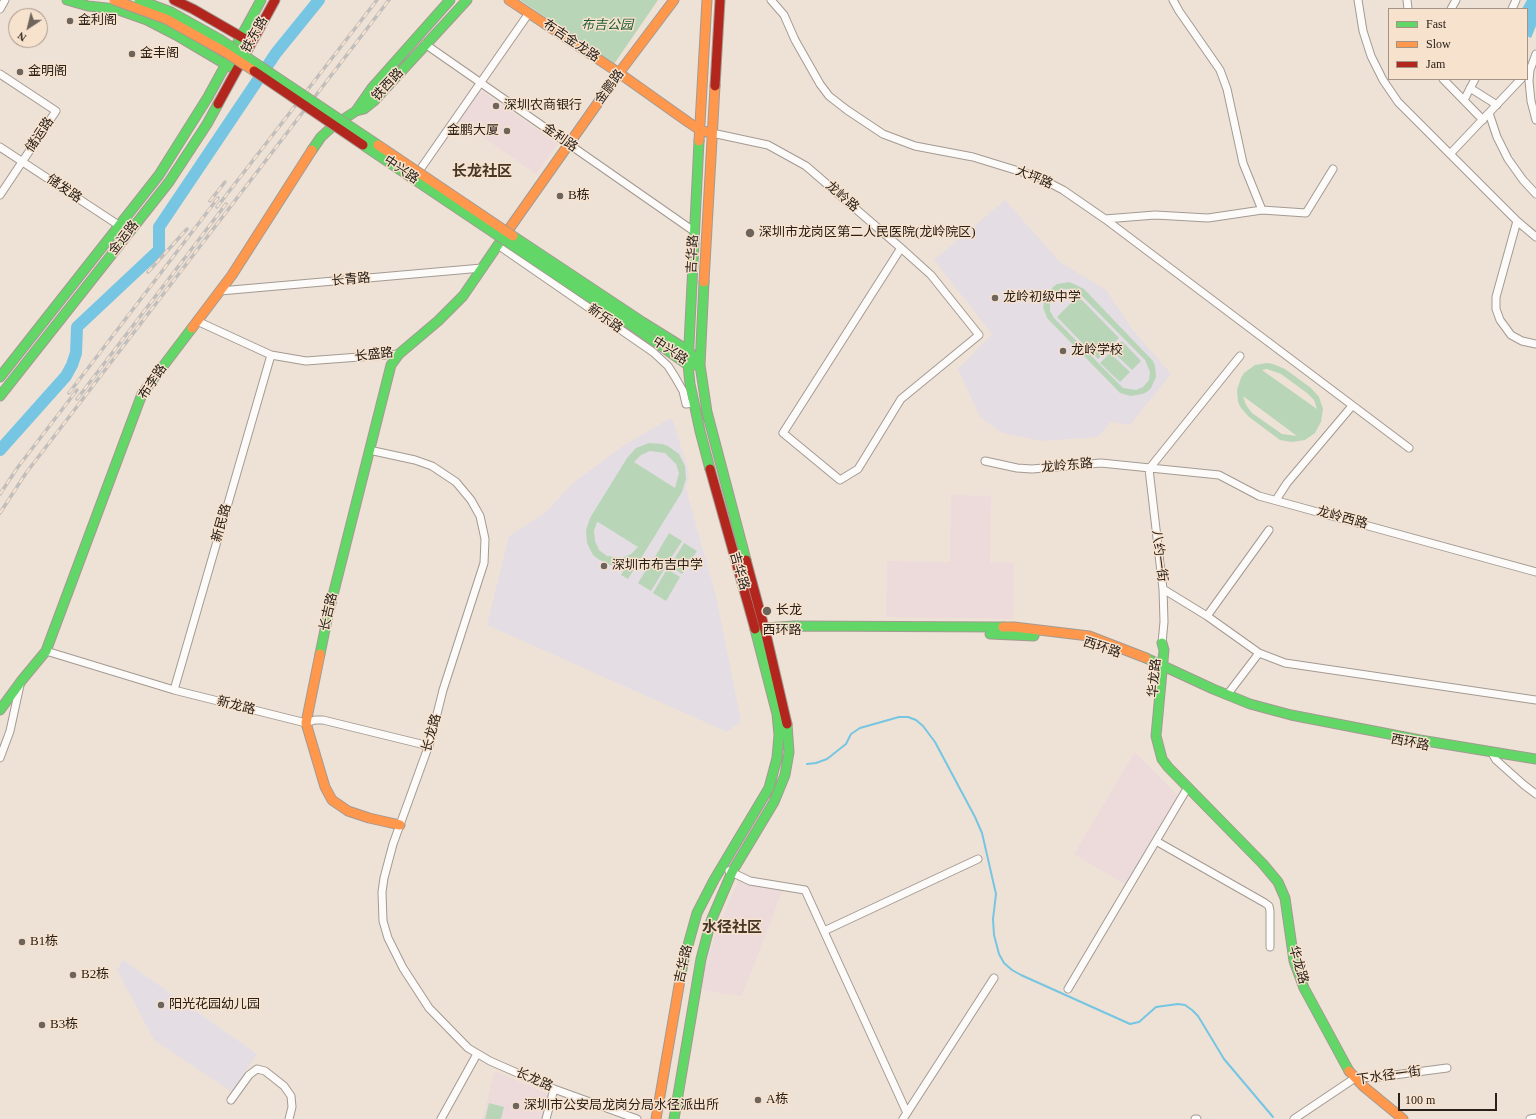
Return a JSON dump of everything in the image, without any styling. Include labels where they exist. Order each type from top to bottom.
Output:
[{"type":"main road","points":[[67,0],[88,6],[116,9],[137,16],[166,29],[236,71]]},
{"type":"main road","name":"中兴路","points":[[114,0],[166,19],[220,49],[642,327],[689,351],[700,365]]},
{"type":"main road","name":"中兴路","points":[[139,0],[184,19],[220,40],[642,327],[688,364],[700,365]]},
{"type":"main road","points":[[174,0],[251,42]]},
{"type":"main road","name":"铁东路","points":[[225,65],[261,0]]},
{"type":"main road","name":"铁东路","points":[[236,71],[275,0]]},
{"type":"main road","name":"铁西路","points":[[356,111],[372,88],[450,0]]},
{"type":"main road","name":"铁西路","points":[[356,111],[364,109],[374,101],[467,0]]},
{"type":"main road","name":"布吉金龙路","points":[[509,0],[619,73],[700,130],[712,133]]},
{"type":"main road","name":"金鹏路","points":[[502,239],[619,73],[674,0]]},
{"type":"main road","name":"吉华路","points":[[674,1119],[701,959],[711,921],[732,872],[774,802],[785,775],[789,752],[786,717],[762,632],[700,431],[690,384],[688,364],[707,0]]},
{"type":"main road","name":"吉华路","points":[[656,1119],[670,1027],[683,963],[697,913],[722,866],[769,788],[777,758],[780,735],[762,632],[707,412],[700,365],[720,0]]},
{"type":"main road","points":[[427,25],[436,33]]},
{"type":"main road","name":"金运路","points":[[0,377],[159,175],[197,117],[225,65]]},
{"type":"main road","name":"金运路","points":[[0,396],[168,182],[207,124],[236,71]]},
{"type":"main road","name":"布李路","points":[[0,710],[22,680],[46,652],[142,394],[244,257],[316,144],[327,131],[356,111]]},
{"type":"main road","name":"长盛路","points":[[399,354],[438,322],[463,296],[502,239]]},
{"type":"main road","name":"长吉路","points":[[399,354],[390,365],[328,614],[306,724],[325,787],[332,800],[348,811],[369,818],[400,825]]},
{"type":"main road","name":"西环路","points":[[762,632],[930,631],[1069,638],[1088,642],[1159,666],[1250,704],[1290,715],[1494,756],[1536,766]]},
{"type":"main road","name":"华龙路","points":[[1162,643],[1164,650],[1159,666],[1150,734],[1156,760],[1259,867],[1273,884],[1280,900],[1287,954],[1295,979],[1342,1071],[1403,1119]]},
{"type":"main road","name":"西环路","points":[[1159,666],[1200,688],[1248,709],[1289,720],[1494,756],[1536,759]]},
{"type":"main road","name":"华龙路","points":[[1159,666],[1156,736],[1162,759],[1168,767],[1263,864],[1278,882],[1285,898],[1292,953],[1300,978],[1353,1079],[1395,1119]]},
{"type":"street","points":[[0,9],[5,0]]},
{"type":"street","name":"大坪路","points":[[771,0],[784,15],[795,40],[820,84],[829,96],[877,130],[915,146],[973,157],[1038,177],[1063,190],[1105,219],[1408,448]]},
{"type":"street","points":[[1173,0],[1179,12],[1220,70],[1227,89],[1243,163],[1262,210]]},
{"type":"street","points":[[1358,0],[1360,18],[1367,44],[1383,80],[1398,102],[1517,221],[1536,237]]},
{"type":"street","points":[[417,174],[529,13]]},
{"type":"street","name":"金利路","points":[[425,44],[695,232]]},
{"type":"street","points":[[1536,54],[1531,72],[1530,96],[1536,120]]},
{"type":"street","name":"储运路","points":[[0,74],[56,111],[0,195]]},
{"type":"street","points":[[1444,80],[1483,120]]},
{"type":"street","points":[[1464,100],[1474,80]]},
{"type":"street","points":[[1450,154],[1520,80]]},
{"type":"street","points":[[1470,88],[1497,105]]},
{"type":"street","points":[[1489,113],[1497,137],[1508,159],[1523,180],[1536,194]]},
{"type":"street","points":[[338,123],[417,174],[502,239]]},
{"type":"street","points":[[338,123],[502,239]]},
{"type":"street","name":"龙岭路","points":[[712,133],[768,146],[806,166],[901,248],[931,275],[979,335],[901,399],[858,469],[840,480],[783,433],[901,248]]},
{"type":"street","name":"储发路","points":[[0,147],[129,232]]},
{"type":"street","points":[[1105,219],[1155,215],[1208,218],[1262,210],[1306,213],[1333,169]]},
{"type":"street","points":[[1517,221],[1496,297],[1496,309],[1503,326],[1512,335],[1522,341],[1536,344]]},
{"type":"street","name":"新乐路","points":[[502,239],[653,352],[668,366],[675,377],[683,391],[686,404],[694,402]]},
{"type":"street","name":"长青路","points":[[220,291],[482,268]]},
{"type":"street","name":"长盛路","points":[[197,321],[271,355],[306,361],[399,354]]},
{"type":"street","name":"新民路","points":[[174,690],[271,355]]},
{"type":"street","points":[[1149,469],[1240,356]]},
{"type":"street","points":[[1276,500],[1287,483],[1352,406]]},
{"type":"street","name":"长龙路","points":[[369,450],[415,460],[432,466],[456,482],[471,500],[480,516],[486,539],[484,563],[428,746],[400,825],[384,878],[382,892],[383,922],[388,938],[403,968],[429,1008],[468,1048],[490,1061],[554,1088],[637,1119]]},
{"type":"street","name":"龙岭东路","points":[[985,461],[1017,468],[1032,469],[1101,463],[1149,469]]},
{"type":"street","name":"龙岭西路","points":[[1149,469],[1219,475],[1259,496],[1536,572]]},
{"type":"street","name":"八约一街","points":[[1149,469],[1163,589],[1164,622],[1162,643]]},
{"type":"street","points":[[1208,616],[1269,530]]},
{"type":"street","points":[[1163,589],[1208,616],[1259,653],[1285,663],[1536,700]]},
{"type":"street","name":"新龙路","points":[[46,652],[174,690],[306,724],[315,720],[323,720],[428,746]]},
{"type":"street","points":[[1227,695],[1259,653]]},
{"type":"street","points":[[0,758],[10,731],[22,680]]},
{"type":"street","points":[[1494,756],[1524,785],[1536,794]]},
{"type":"street","points":[[1068,988],[1186,792]]},
{"type":"street","points":[[1156,841],[1269,906],[1270,947]]},
{"type":"street","points":[[824,931],[978,859]]},
{"type":"street","points":[[722,866],[750,881],[805,890],[905,1116]]},
{"type":"street","points":[[905,1116],[994,978]]},
{"type":"street","points":[[440,1119],[477,1054]]},
{"type":"street","name":"下水径一街","points":[[1294,1119],[1353,1079],[1447,1068]]},
{"type":"street","points":[[231,1100],[249,1075],[257,1069],[265,1071],[284,1086],[291,1096],[292,1107],[289,1119]]},
{"type":"street","points":[[546,1119],[554,1088]]},
{"type":"street","points":[[1530,1119],[1536,1118]]},
{"type":"shaded area","name":"金鹏大厦","points":[[479,89],[558,144],[536,174],[458,120]]},
{"type":"shaded area","name":"龙岭学校","points":[[1005,200],[1060,262],[1106,290],[1132,329],[1171,374],[1130,425],[1111,422],[1098,437],[1042,441],[1002,433],[980,417],[958,369],[992,334],[934,260]]},
{"type":"shaded area","name":"深圳市布吉中学","points":[[672,418],[689,473],[686,489],[716,596],[741,721],[727,732],[487,625],[509,536],[545,513],[574,482],[623,446]]},
{"type":"shaded area","points":[[951,495],[991,496],[990,562],[1014,563],[1013,619],[886,617],[887,561],[950,562]]},
{"type":"shaded area","points":[[1135,752],[1179,796],[1126,885],[1074,854]]},
{"type":"shaded area","points":[[739,879],[783,889],[742,996],[706,991],[701,988],[703,974],[716,932]]},
{"type":"shaded area","name":"阳光花园幼儿园","points":[[123,960],[257,1054],[232,1092],[154,1040],[117,970]]},
{"type":"shaded area","name":"深圳市公安局龙岗分局水径派出所","points":[[495,1071],[549,1094],[543,1119],[482,1119]]},
{"type":"green space","name":"布吉公园","points":[[520,0],[658,0],[614,64]]},
{"type":"green space","points":[[1069,282],[1084,289],[1153,361],[1156,377],[1151,388],[1147,392],[1131,396],[1120,393],[1047,318],[1043,307],[1046,296],[1057,284]],"holes":[[[1064,289],[1072,289],[1080,294],[1145,360],[1150,372],[1149,380],[1143,387],[1136,390],[1123,388],[1054,318],[1050,311],[1050,302],[1053,295]]]},
{"type":"green space","points":[[1078,296],[1119,338],[1098,359],[1057,317]]},
{"type":"green space","points":[[1122,341],[1141,361],[1132,370],[1112,351]]},
{"type":"green space","points":[[1110,353],[1130,372],[1120,382],[1100,363]]},
{"type":"green space","points":[[1267,363],[1285,369],[1311,388],[1319,397],[1323,409],[1321,422],[1315,433],[1305,440],[1292,442],[1280,440],[1249,417],[1241,408],[1238,402],[1237,390],[1244,373],[1255,365]],"holes":[[[1267,369],[1281,374],[1307,393],[1314,400],[1317,409],[1262,370]],[[1243,396],[1297,436],[1282,434],[1252,413],[1246,405]]]},
{"type":"green space","points":[[649,443],[668,446],[679,454],[685,466],[686,479],[682,492],[628,579],[621,575],[627,565],[610,565],[593,555],[587,543],[586,530],[590,518],[627,458],[636,448]],"holes":[[[650,451],[665,453],[676,464],[679,473],[675,488],[634,462],[641,455]],[[598,522],[638,547],[631,554],[622,558],[607,556],[599,550],[595,541],[594,531]]]},
{"type":"green space","points":[[669,533],[682,541],[667,564],[655,557]]},
{"type":"green space","points":[[684,543],[697,551],[682,574],[670,566]]},
{"type":"green space","points":[[652,560],[665,568],[651,591],[638,583]]},
{"type":"green space","points":[[667,569],[680,577],[666,601],[653,593]]},
{"type":"green space","points":[[489,1103],[504,1107],[501,1119],[485,1119]]},
{"type":"water","points":[[1527,0],[1536,0],[1536,26],[1531,38],[1528,36],[1528,8],[1523,8]]},
{"type":"waterway","points":[[0,450],[66,376],[76,353],[77,327],[159,250],[159,227],[276,53],[319,0]]},
{"type":"waterway","points":[[807,764],[816,763],[827,759],[846,744],[851,734],[860,728],[899,717],[908,717],[916,720],[923,726],[935,742],[982,833],[996,894],[993,919],[994,935],[999,954],[1004,963],[1021,975],[1130,1024],[1139,1022],[1156,1007],[1178,1004],[1185,1005],[1198,1016],[1224,1059],[1273,1117]]},
{"type":"railway","points":[[217,207],[377,0]]},
{"type":"railway","points":[[0,513],[26,473],[389,0]]},
{"type":"railway","points":[[210,201],[225,182]]},
{"type":"railway","points":[[69,393],[218,198]]},
{"type":"railway","points":[[77,399],[226,204]]},
{"type":"railway","points":[[148,272],[187,229]]},
{"type":"railway","points":[[0,494],[18,467],[77,390]]},
{"type":"traffic: fast","points":[[67,0],[88,6],[116,9],[147,20],[176,35],[230,67]]},
{"type":"traffic: fast","points":[[139,0],[171,12],[221,40],[378,145]]},
{"type":"traffic: fast","points":[[0,377],[159,175],[208,97],[261,0]]},
{"type":"traffic: fast","points":[[356,111],[372,88],[450,0]]},
{"type":"traffic: fast","points":[[312,150],[321,137],[333,126],[356,111],[364,109],[374,101],[467,0]]},
{"type":"traffic: fast","points":[[0,396],[169,182],[207,124],[218,104]]},
{"type":"traffic: fast","points":[[699,141],[688,365],[690,384],[710,469]]},
{"type":"traffic: fast","points":[[363,145],[640,331]]},
{"type":"traffic: fast","points":[[513,236],[644,323]]},
{"type":"traffic: fast","points":[[320,654],[328,615],[391,365],[399,354],[438,321],[463,296],[502,239]]},
{"type":"traffic: fast","points":[[704,282],[700,365],[707,412],[746,560]]},
{"type":"traffic: fast","points":[[644,323],[689,351],[700,365]]},
{"type":"traffic: fast","points":[[0,710],[46,651],[142,394],[192,328]]},
{"type":"traffic: fast","points":[[640,331],[688,365],[700,365]]},
{"type":"traffic: fast","points":[[758,632],[764,628],[794,626],[1003,627]]},
{"type":"traffic: fast","points":[[680,980],[683,963],[697,913],[714,880],[769,788],[777,758],[779,735],[777,714],[755,629]]},
{"type":"traffic: fast","points":[[990,634],[1034,636]]},
{"type":"traffic: fast","points":[[1162,643],[1164,650],[1156,736],[1162,759],[1168,767],[1263,864],[1278,882],[1285,898],[1294,961],[1304,988],[1349,1071]]},
{"type":"traffic: fast","points":[[1146,658],[1213,689],[1250,704],[1291,715],[1420,740],[1536,759]]},
{"type":"traffic: fast","points":[[674,1119],[701,959],[711,921],[732,872],[774,802],[785,775],[789,752],[787,724]]},
{"type":"traffic: slow","points":[[114,0],[166,19],[225,52],[254,71]]},
{"type":"traffic: slow","points":[[509,0],[619,73],[688,122],[700,130],[707,132]]},
{"type":"traffic: slow","points":[[502,239],[619,73],[674,0]]},
{"type":"traffic: slow","points":[[699,141],[707,0]]},
{"type":"traffic: slow","points":[[704,282],[715,86]]},
{"type":"traffic: slow","points":[[378,145],[513,236]]},
{"type":"traffic: slow","points":[[192,328],[232,275],[312,150]]},
{"type":"traffic: slow","points":[[1003,627],[1089,636],[1146,658]]},
{"type":"traffic: slow","points":[[320,654],[306,723],[325,787],[332,800],[348,811],[369,818],[400,825]]},
{"type":"traffic: slow","points":[[656,1119],[680,980]]},
{"type":"traffic: slow","points":[[1349,1071],[1363,1086],[1403,1119]]},
{"type":"traffic: jam","points":[[174,0],[193,9],[245,39]]},
{"type":"traffic: jam","points":[[218,104],[275,0]]},
{"type":"traffic: jam","points":[[715,86],[720,0]]},
{"type":"traffic: jam","points":[[254,71],[363,145]]},
{"type":"traffic: jam","points":[[710,469],[755,629]]},
{"type":"traffic: jam","points":[[746,560],[766,634],[787,724]]},
{"type":"place","name":"金利阁","points":[[70,21]]},
{"type":"place","name":"金丰阁","points":[[132,54]]},
{"type":"place","name":"金明阁","points":[[20,72]]},
{"type":"place","name":"深圳农商银行","points":[[496,106]]},
{"type":"place","name":"金鹏大厦","points":[[507,131]]},
{"type":"place","name":"B栋","points":[[560,196]]},
{"type":"place","name":"深圳市龙岗区第二人民医院(龙岭院区)","points":[[750,233]]},
{"type":"place","name":"龙岭初级中学","points":[[995,298]]},
{"type":"place","name":"龙岭学校","points":[[1063,351]]},
{"type":"place","name":"深圳市布吉中学","points":[[604,566]]},
{"type":"place","name":"长龙","points":[[767,611]]},
{"type":"place","name":"B1栋","points":[[22,942]]},
{"type":"place","name":"B2栋","points":[[73,975]]},
{"type":"place","name":"阳光花园幼儿园","points":[[161,1005]]},
{"type":"place","name":"B3栋","points":[[42,1025]]},
{"type":"place","name":"A栋","points":[[758,1100]]},
{"type":"place","name":"深圳市公安局龙岗分局水径派出所","points":[[516,1106]]},
{"type":"district","name":"长龙社区","points":[[482,172]]},
{"type":"district","name":"水径社区","points":[[732,928]]}]
